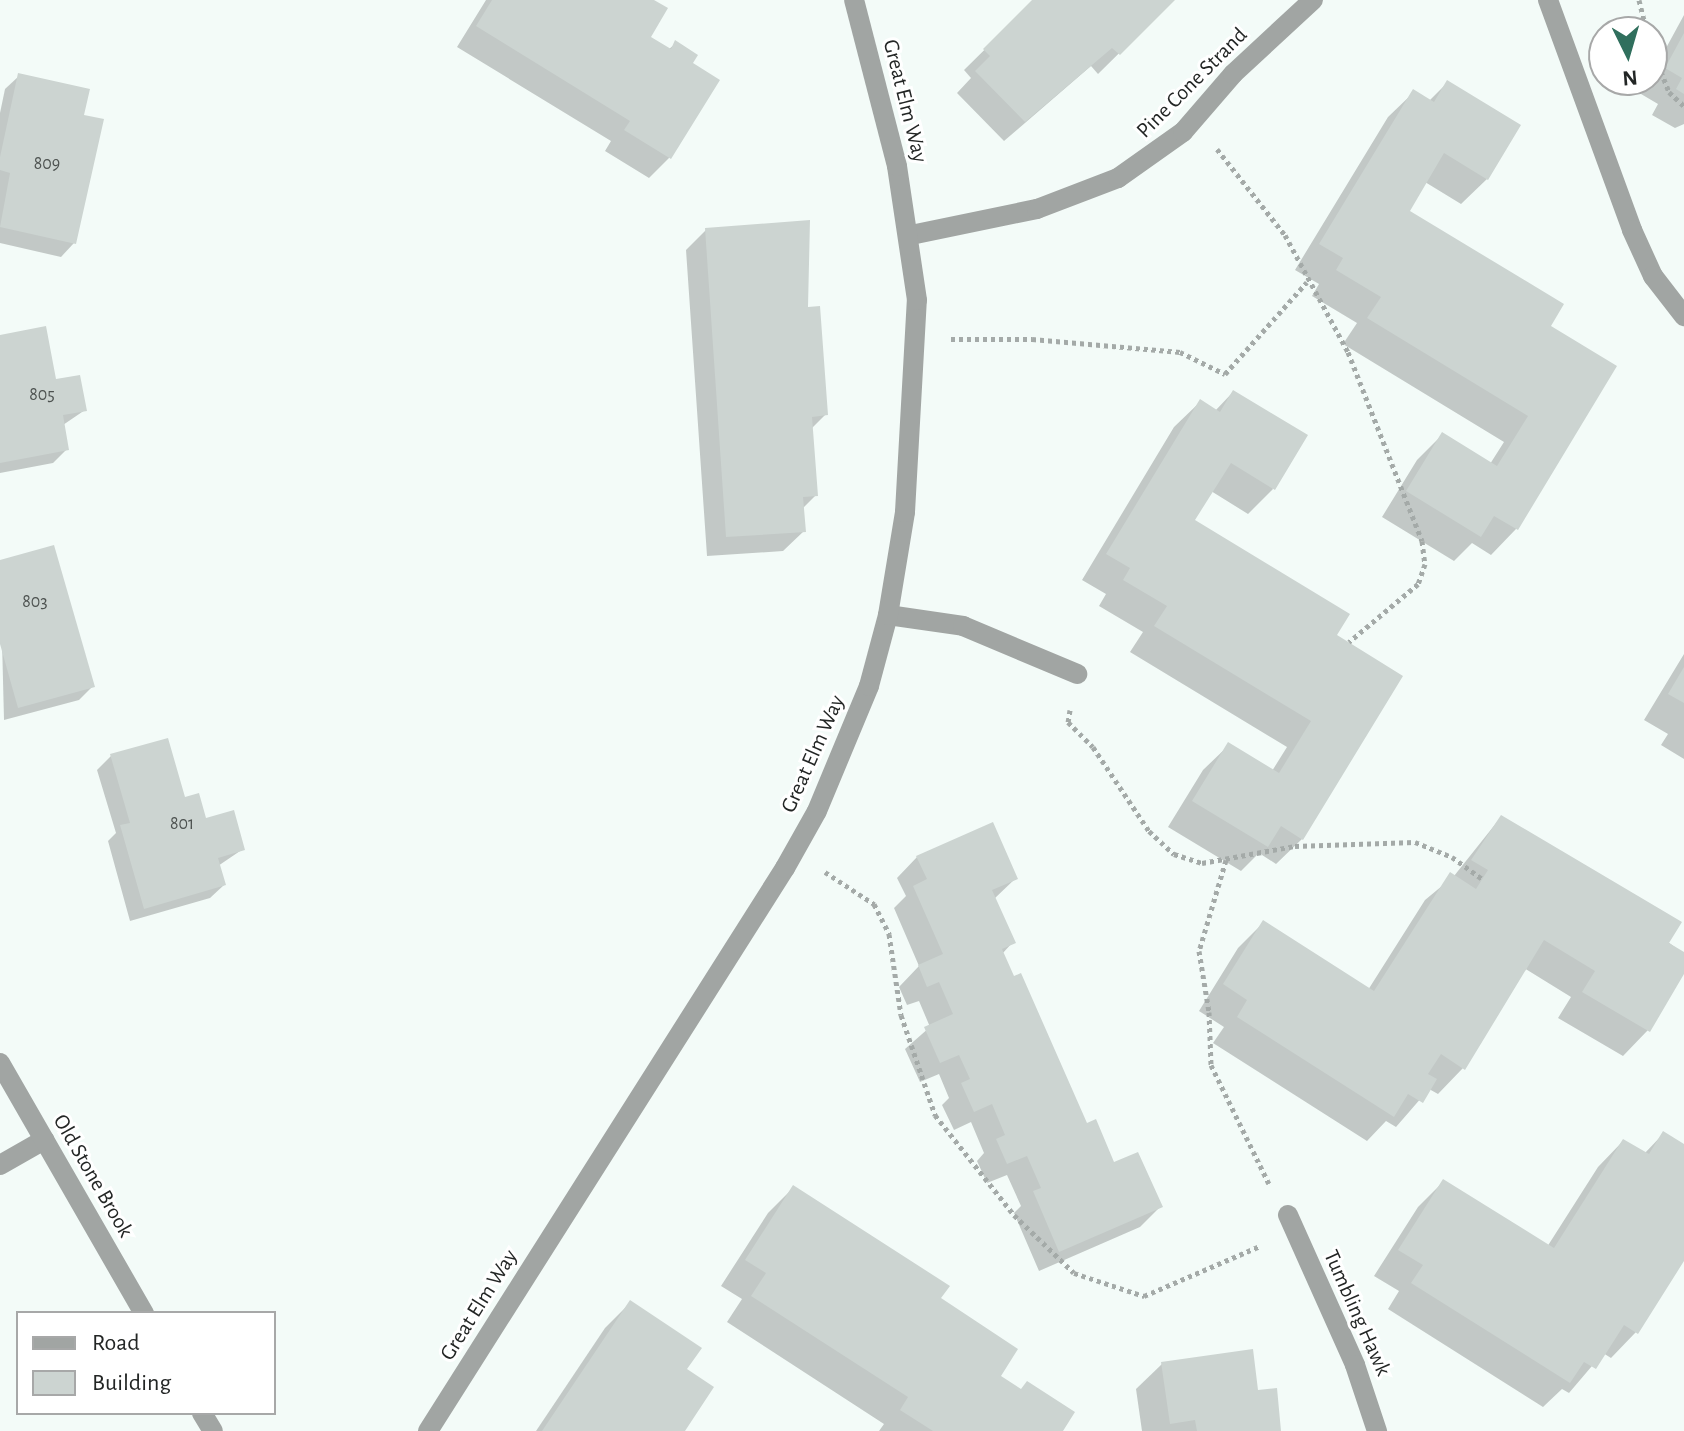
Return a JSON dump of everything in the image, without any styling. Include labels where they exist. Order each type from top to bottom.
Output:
[{"type":"street","name":"Great Elm Way","points":[[428,1431],[794,852],[847,744],[888,615],[905,512],[915,339],[911,235],[854,0]]},
{"type":"street","name":"Pine Cone Strand","points":[[911,235],[1080,196],[1152,158],[1193,121],[1233,74],[1313,0]]},
{"type":"street","points":[[1548,0],[1632,230],[1653,276],[1684,316]]},
{"type":"street","points":[[888,615],[963,626],[1077,674]]},
{"type":"street","name":"Old Stone Brook","points":[[0,1063],[143,1311]]},
{"type":"street","points":[[0,1165],[44,1140]]},
{"type":"street","name":"Tumbling Hawk","points":[[1288,1215],[1355,1365],[1377,1431]]},
{"type":"path","points":[[1668,89],[1684,106]]},
{"type":"path","points":[[1193,121],[1285,235],[1307,282],[1348,352],[1422,541],[1425,564],[1418,584],[1400,603],[1349,642]]},
{"type":"path","points":[[915,339],[1032,339],[1180,352],[1225,374],[1307,282]]},
{"type":"path","points":[[1077,674],[1068,722],[1093,747],[1149,831],[1174,854],[1202,863],[1295,846],[1415,842],[1452,857],[1482,879]]},
{"type":"path","points":[[794,852],[874,904],[889,934],[901,1015],[935,1115],[1014,1215],[1074,1273],[1144,1296],[1257,1249],[1288,1215],[1246,1143],[1211,1065],[1209,1012],[1199,951],[1226,860]]},
{"type":"building","points":[[492,0],[654,0],[668,8],[651,37],[671,49],[675,40],[698,55],[693,63],[720,80],[671,159],[624,130],[630,121],[476,26]]},
{"type":"building","points":[[1032,0],[1175,0],[1120,55],[1112,48],[1025,122],[975,71],[990,56],[983,49]]},
{"type":"building","points":[[1684,33],[1684,94],[1676,89],[1682,78],[1668,70],[1668,62]]},
{"type":"building","points":[[18,73],[90,89],[84,115],[104,119],[76,244],[0,227],[10,173],[0,170],[0,157]]},
{"type":"building","points":[[1447,80],[1521,125],[1488,180],[1444,153],[1410,211],[1564,304],[1551,326],[1617,366],[1518,530],[1494,516],[1481,537],[1406,491],[1442,432],[1497,466],[1528,416],[1367,318],[1381,297],[1336,270],[1343,258],[1319,244],[1413,89],[1434,102]]},
{"type":"building","points":[[810,220],[808,307],[820,306],[828,415],[812,417],[818,496],[803,497],[806,532],[726,537],[705,228]]},
{"type":"building","points":[[46,326],[56,379],[80,375],[87,411],[63,415],[69,450],[0,463],[0,335]]},
{"type":"building","points":[[1233,390],[1308,435],[1275,490],[1231,463],[1195,520],[1350,614],[1337,635],[1403,676],[1303,840],[1281,826],[1268,847],[1192,801],[1228,742],[1279,773],[1311,721],[1154,626],[1167,606],[1123,580],[1130,568],[1106,554],[1200,399],[1220,412]]},
{"type":"building","points":[[54,545],[95,687],[18,708],[0,644],[0,560]]},
{"type":"building","points":[[1684,667],[1684,703],[1668,694]]},
{"type":"building","points":[[168,738],[185,797],[199,793],[206,818],[234,810],[245,850],[218,858],[226,885],[144,909],[120,825],[130,823],[110,754]]},
{"type":"building","points":[[1501,815],[1682,922],[1669,943],[1684,952],[1684,974],[1650,1032],[1582,992],[1595,971],[1544,940],[1465,1070],[1441,1054],[1428,1074],[1437,1079],[1423,1103],[1408,1094],[1394,1117],[1237,1017],[1247,1000],[1223,984],[1263,920],[1374,991],[1450,872],[1476,889],[1488,870],[1471,860]]},
{"type":"building","points":[[993,822],[1018,879],[992,890],[1016,943],[1002,949],[1014,976],[1021,973],[1087,1123],[1096,1119],[1114,1162],[1138,1152],[1163,1207],[1059,1252],[1033,1191],[1041,1188],[1027,1156],[1007,1164],[996,1139],[1005,1135],[992,1104],[974,1112],[961,1083],[970,1079],[959,1055],[940,1063],[924,1027],[953,1014],[939,982],[927,987],[918,965],[943,954],[913,886],[927,879],[916,856]]},
{"type":"building","points":[[1663,1131],[1684,1144],[1684,1261],[1638,1334],[1624,1325],[1596,1369],[1584,1362],[1570,1383],[1411,1283],[1423,1265],[1398,1250],[1443,1179],[1554,1248],[1623,1139],[1649,1154]]},
{"type":"building","points":[[793,1185],[950,1286],[941,1298],[1018,1349],[1001,1376],[1021,1389],[1027,1381],[1075,1412],[1063,1431],[933,1431],[900,1410],[908,1397],[751,1296],[766,1273],[745,1260]]},
{"type":"building","points":[[630,1300],[702,1348],[687,1369],[714,1387],[685,1431],[542,1431]]},
{"type":"building","points":[[1253,1349],[1258,1390],[1277,1388],[1281,1431],[1197,1431],[1195,1420],[1170,1424],[1161,1362]]}]
